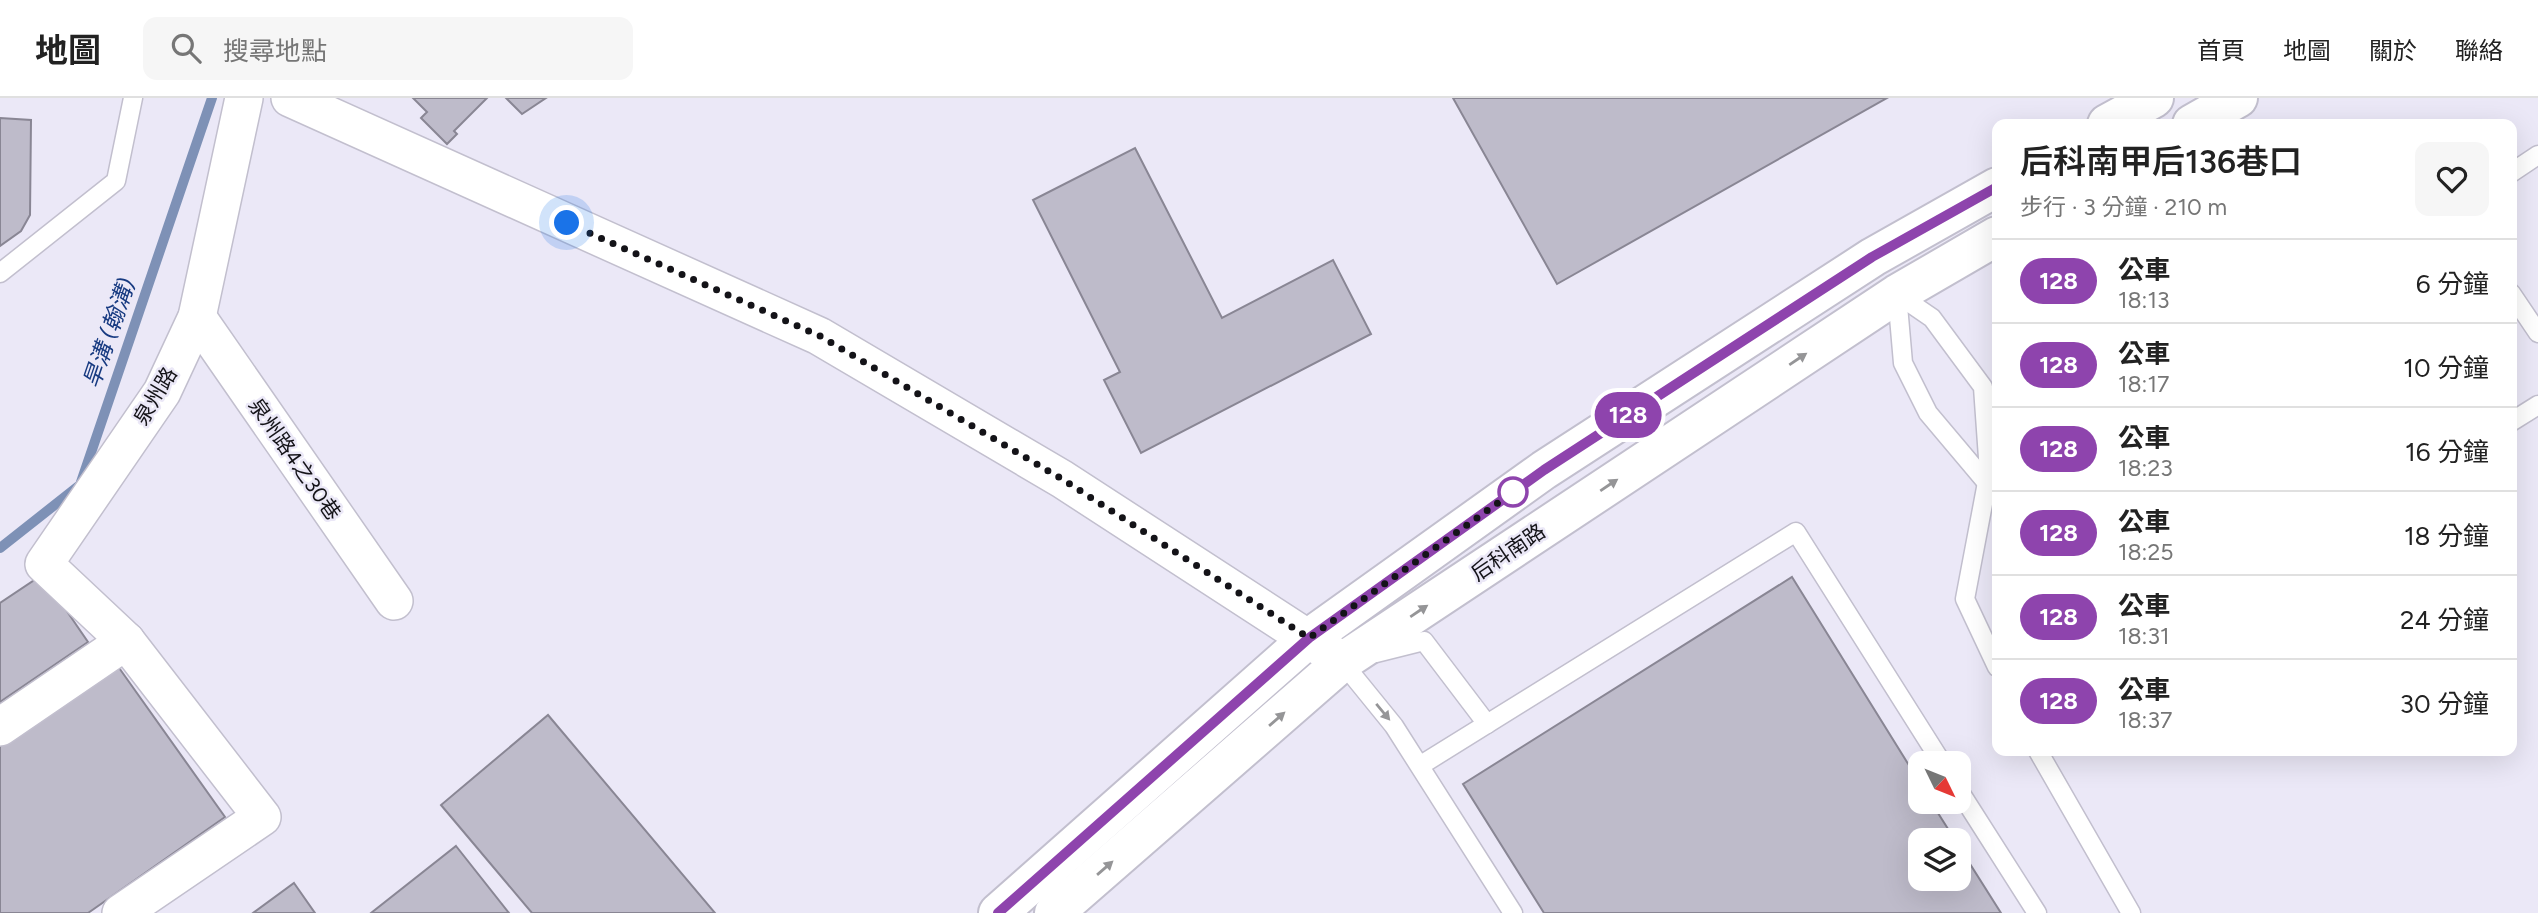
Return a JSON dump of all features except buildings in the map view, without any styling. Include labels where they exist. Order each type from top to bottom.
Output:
[{"type":"street","name":"泉州路","points":[[121,913],[262,817],[126,641],[44,564],[162,391],[197,317],[244,98]]},
{"type":"street","points":[[290,98],[820,336],[1062,479],[1342,662]]},
{"type":"street","points":[[2116,119],[2154,98]]},
{"type":"street","points":[[2201,119],[2238,98]]},
{"type":"street","points":[[998,913],[1309,638],[1544,470],[1872,257],[1992,190]]},
{"type":"street","name":"后科南路","points":[[1054,913],[1342,662],[1897,294],[1992,239]]},
{"type":"street","points":[[1872,257],[1897,294]]},
{"type":"street","name":"泉州路4之30巷","points":[[197,317],[394,601]]},
{"type":"street","points":[[0,727],[126,641]]},
{"type":"lane","points":[[0,274],[116,181],[132,98]]},
{"type":"lane","points":[[2517,169],[2538,155]]},
{"type":"lane","points":[[1897,294],[1903,363],[1928,413],[1987,483]]},
{"type":"lane","points":[[1897,294],[1932,318],[1983,387],[1989,472],[1965,598],[1992,656]]},
{"type":"lane","points":[[2517,304],[2538,333]]},
{"type":"lane","points":[[2517,418],[2538,405]]},
{"type":"lane","points":[[1421,765],[1796,532],[1934,751]]},
{"type":"lane","points":[[1487,724],[1424,641],[1342,662],[1394,726],[1421,765],[1513,913]]},
{"type":"lane","points":[[2041,756],[2131,913]]},
{"type":"lane","points":[[1971,809],[2037,913]]},
{"type":"waterway","name":"旱溝 (翰溝)","points":[[0,548],[80,485],[212,98]]},
{"type":"bus line","name":"128","points":[[998,913],[1309,638],[1544,470],[1872,257],[1992,190]]},
{"type":"route","points":[[567,223],[820,336],[1062,479],[1309,638],[1523,485],[1513,492]]}]
